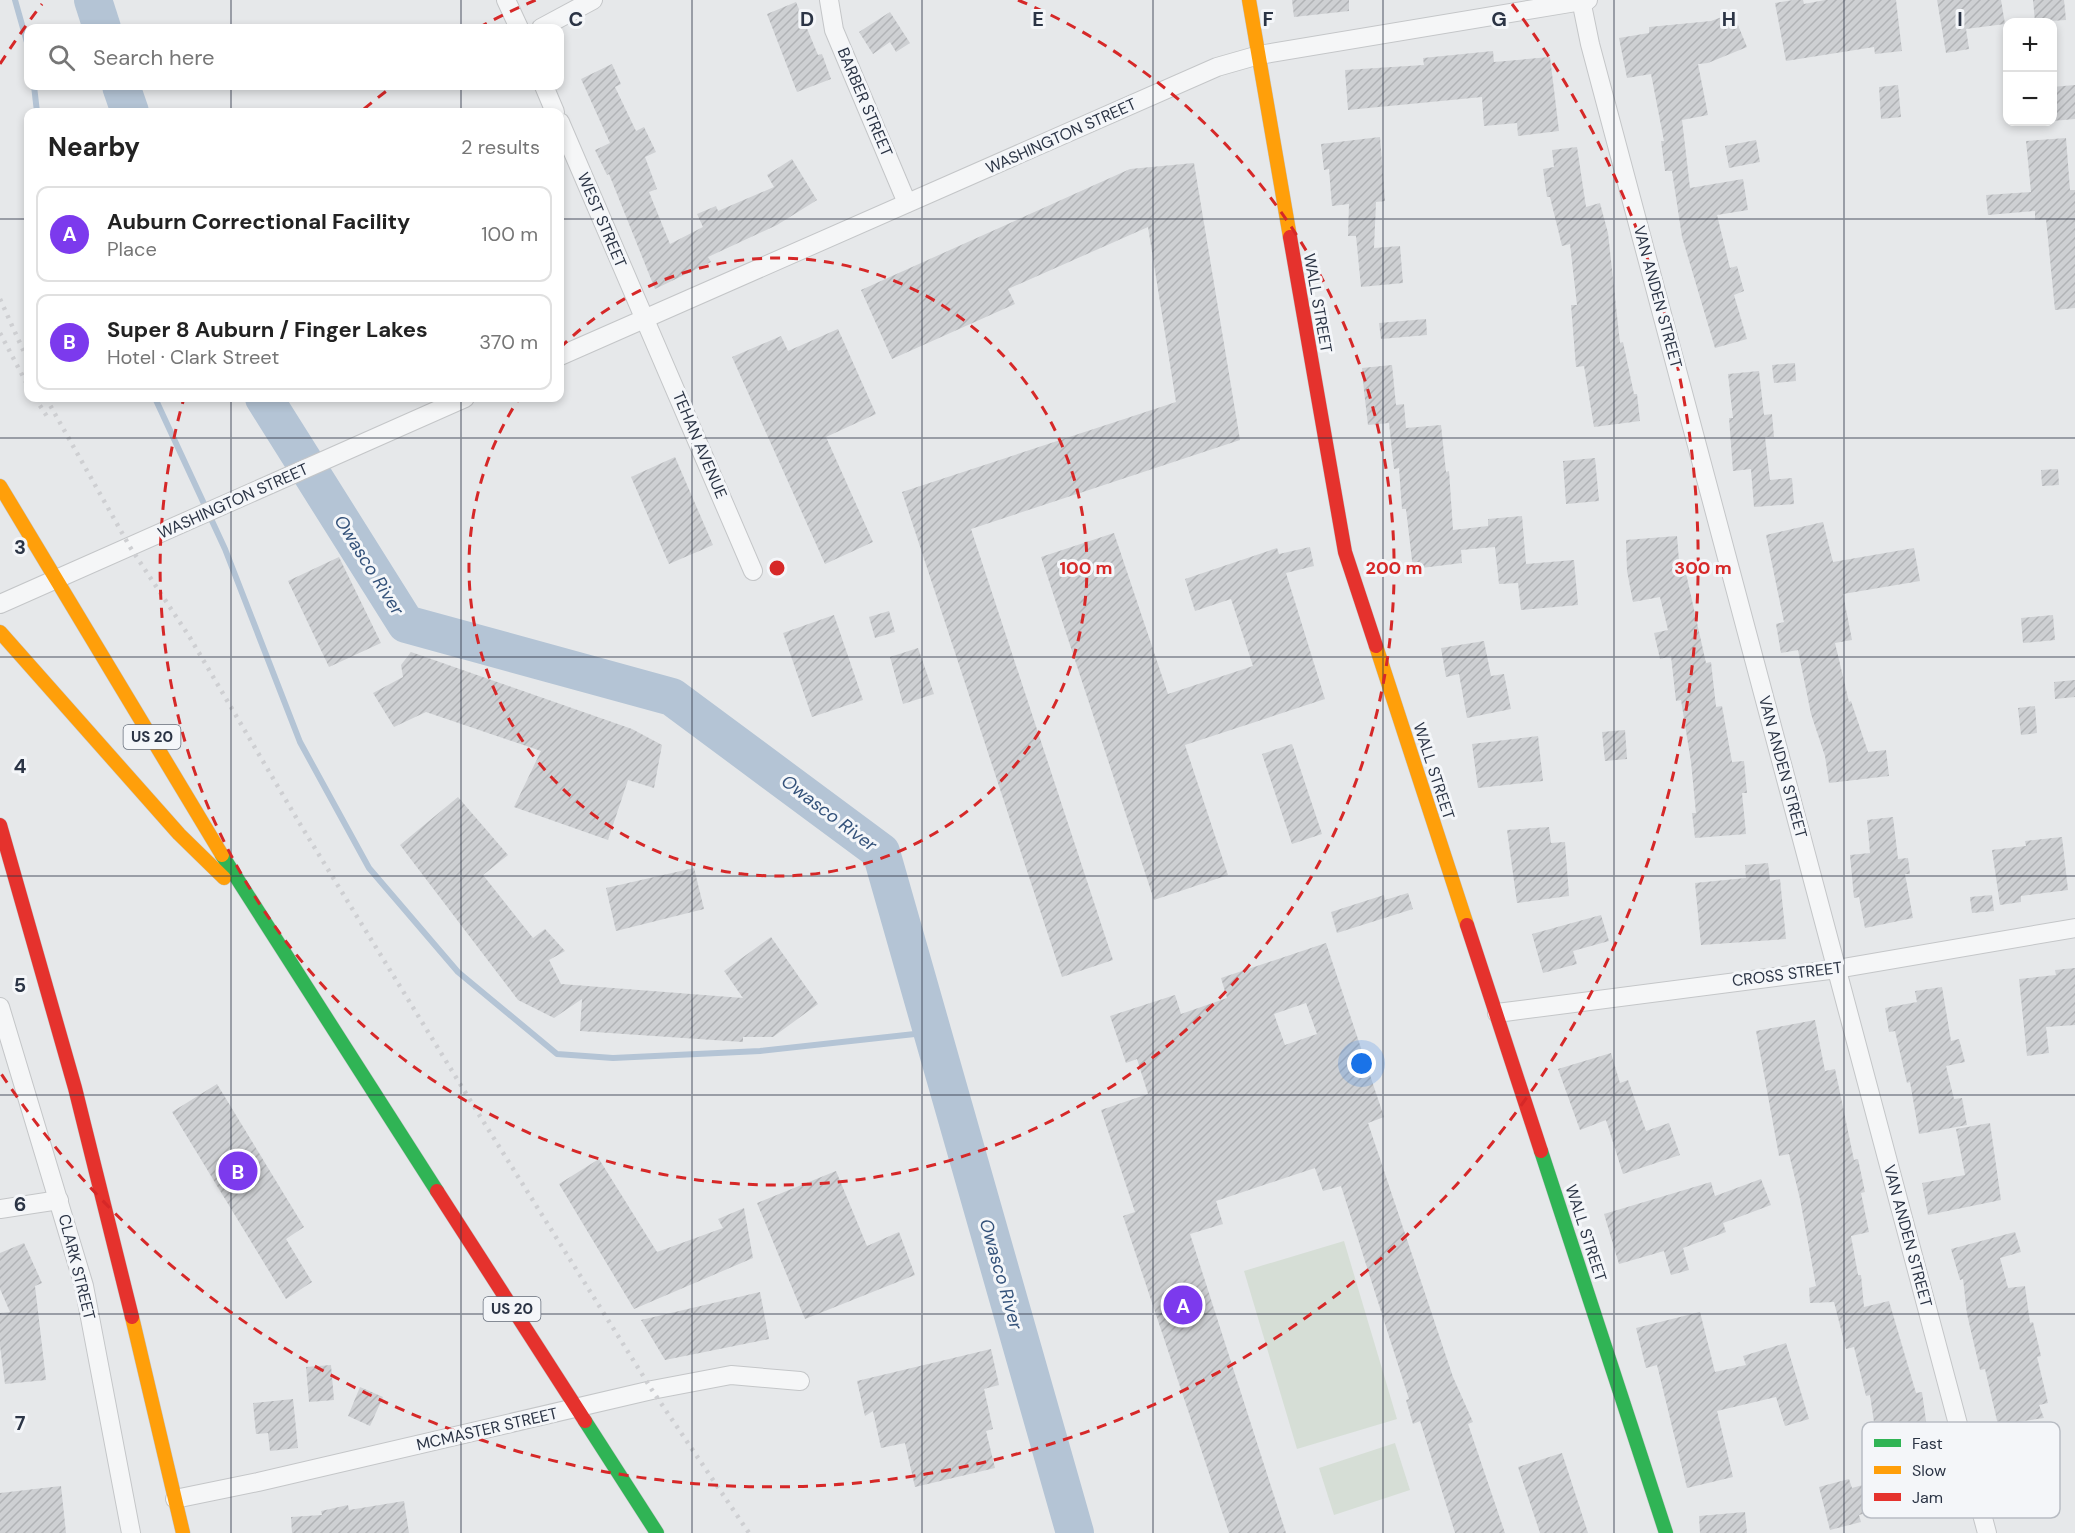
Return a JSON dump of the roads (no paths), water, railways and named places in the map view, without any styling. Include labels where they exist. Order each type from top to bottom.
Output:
[{"type":"main road","name":"WALL STREET","points":[[1249,0],[1345,552],[1666,1533]]},
{"type":"main road","name":"US 20","points":[[0,486],[247,896],[657,1533]]},
{"type":"main road","points":[[0,632],[179,834],[209,866],[247,896]]},
{"type":"main road","points":[[0,825],[26,906],[95,1169],[183,1533]]},
{"type":"street","points":[[507,0],[517,24]]},
{"type":"street","points":[[548,24],[593,0]]},
{"type":"street","name":"BARBER STREET","points":[[829,0],[834,30],[907,203]]},
{"type":"street","name":"WASHINGTON STREET","points":[[564,354],[1217,67],[1258,55],[1584,0]]},
{"type":"street","name":"VAN ANDEN STREET","points":[[1584,0],[1590,44],[1957,1422]]},
{"type":"street","points":[[546,90],[553,108]]},
{"type":"street","name":"WEST STREET","points":[[564,131],[644,319]]},
{"type":"street","name":"TEHAN AVENUE","points":[[644,319],[753,571]]},
{"type":"street","name":"WASHINGTON STREET","points":[[0,604],[456,402]]},
{"type":"street","name":"CROSS STREET","points":[[1497,1012],[1837,969],[2075,928]]},
{"type":"street","name":"CLARK STREET","points":[[0,1007],[84,1286],[131,1533]]},
{"type":"street","points":[[0,1209],[59,1200]]},
{"type":"street","name":"MCMASTER STREET","points":[[176,1499],[731,1375],[800,1381]]},
{"type":"street","name":"VAN ANDEN STREET","points":[[1983,1518],[1987,1533]]},
{"type":"waterway","points":[[15,0],[24,32]]},
{"type":"waterway","name":"Owasco River","points":[[93,0],[101,24]]},
{"type":"waterway","points":[[34,90],[37,108]]},
{"type":"waterway","name":"Owasco River","points":[[122,90],[129,108]]},
{"type":"waterway","points":[[157,402],[225,549],[300,742],[369,868],[458,972],[557,1054],[613,1058],[760,1051],[933,1032]]},
{"type":"waterway","name":"Owasco River","points":[[267,402],[406,624],[672,697],[881,852],[1075,1533]]},
{"type":"railway","points":[[0,299],[24,352]]},
{"type":"railway","points":[[0,333],[24,378]]},
{"type":"railway","points":[[38,402],[48,418]]},
{"type":"railway","points":[[48,402],[130,547],[189,636],[300,824],[478,1113],[652,1390],[749,1533]]},
{"type":"place","name":"Super 8 Auburn / Finger Lakes","points":[[238,1171]]},
{"type":"place","name":"Auburn Correctional Facility","points":[[1183,1305]]}]
